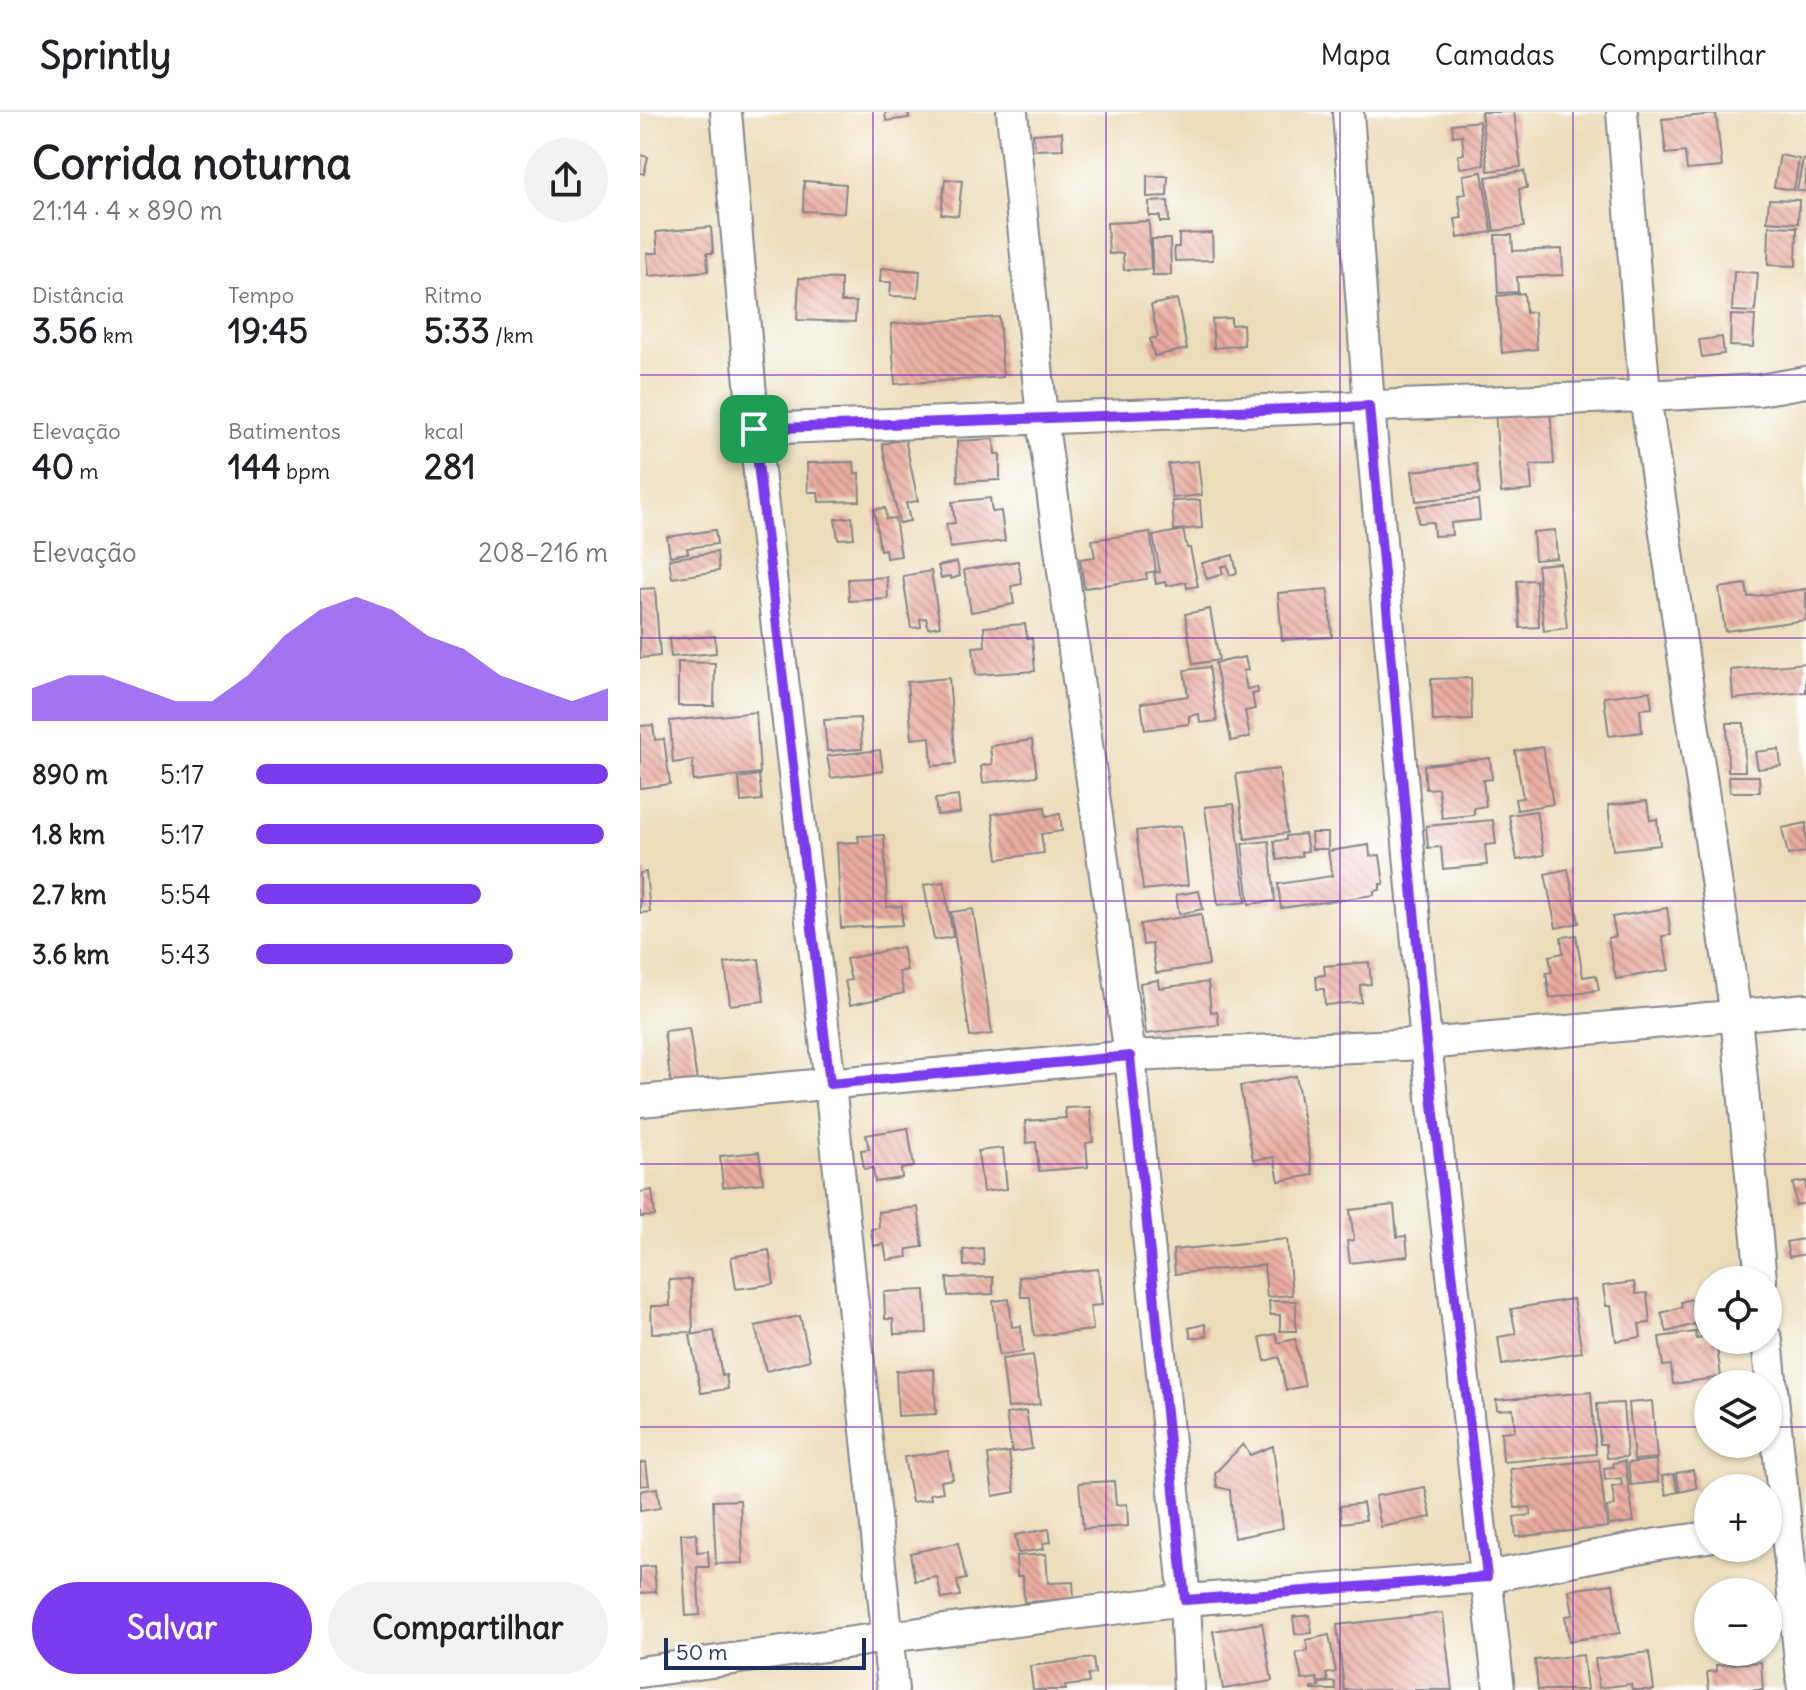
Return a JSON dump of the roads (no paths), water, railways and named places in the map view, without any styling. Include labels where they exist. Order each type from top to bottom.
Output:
[{"type":"street","points":[[726,112],[754,429],[830,1084],[893,1690]]},
{"type":"street","points":[[1012,112],[1042,418],[1130,1056],[1185,1600],[1189,1690]]},
{"type":"street","points":[[1348,112],[1369,406],[1426,1044],[1499,1690]]},
{"type":"street","points":[[1622,112],[1645,396],[1736,1016],[1760,1266]]},
{"type":"street","points":[[754,429],[1645,396],[1759,390],[1806,382]]},
{"type":"street","points":[[640,1101],[1130,1056],[1426,1044],[1806,1009]]},
{"type":"street","points":[[1768,1354],[1803,1690]]},
{"type":"street","points":[[640,1672],[1185,1600],[1487,1577],[1694,1539]]}]
